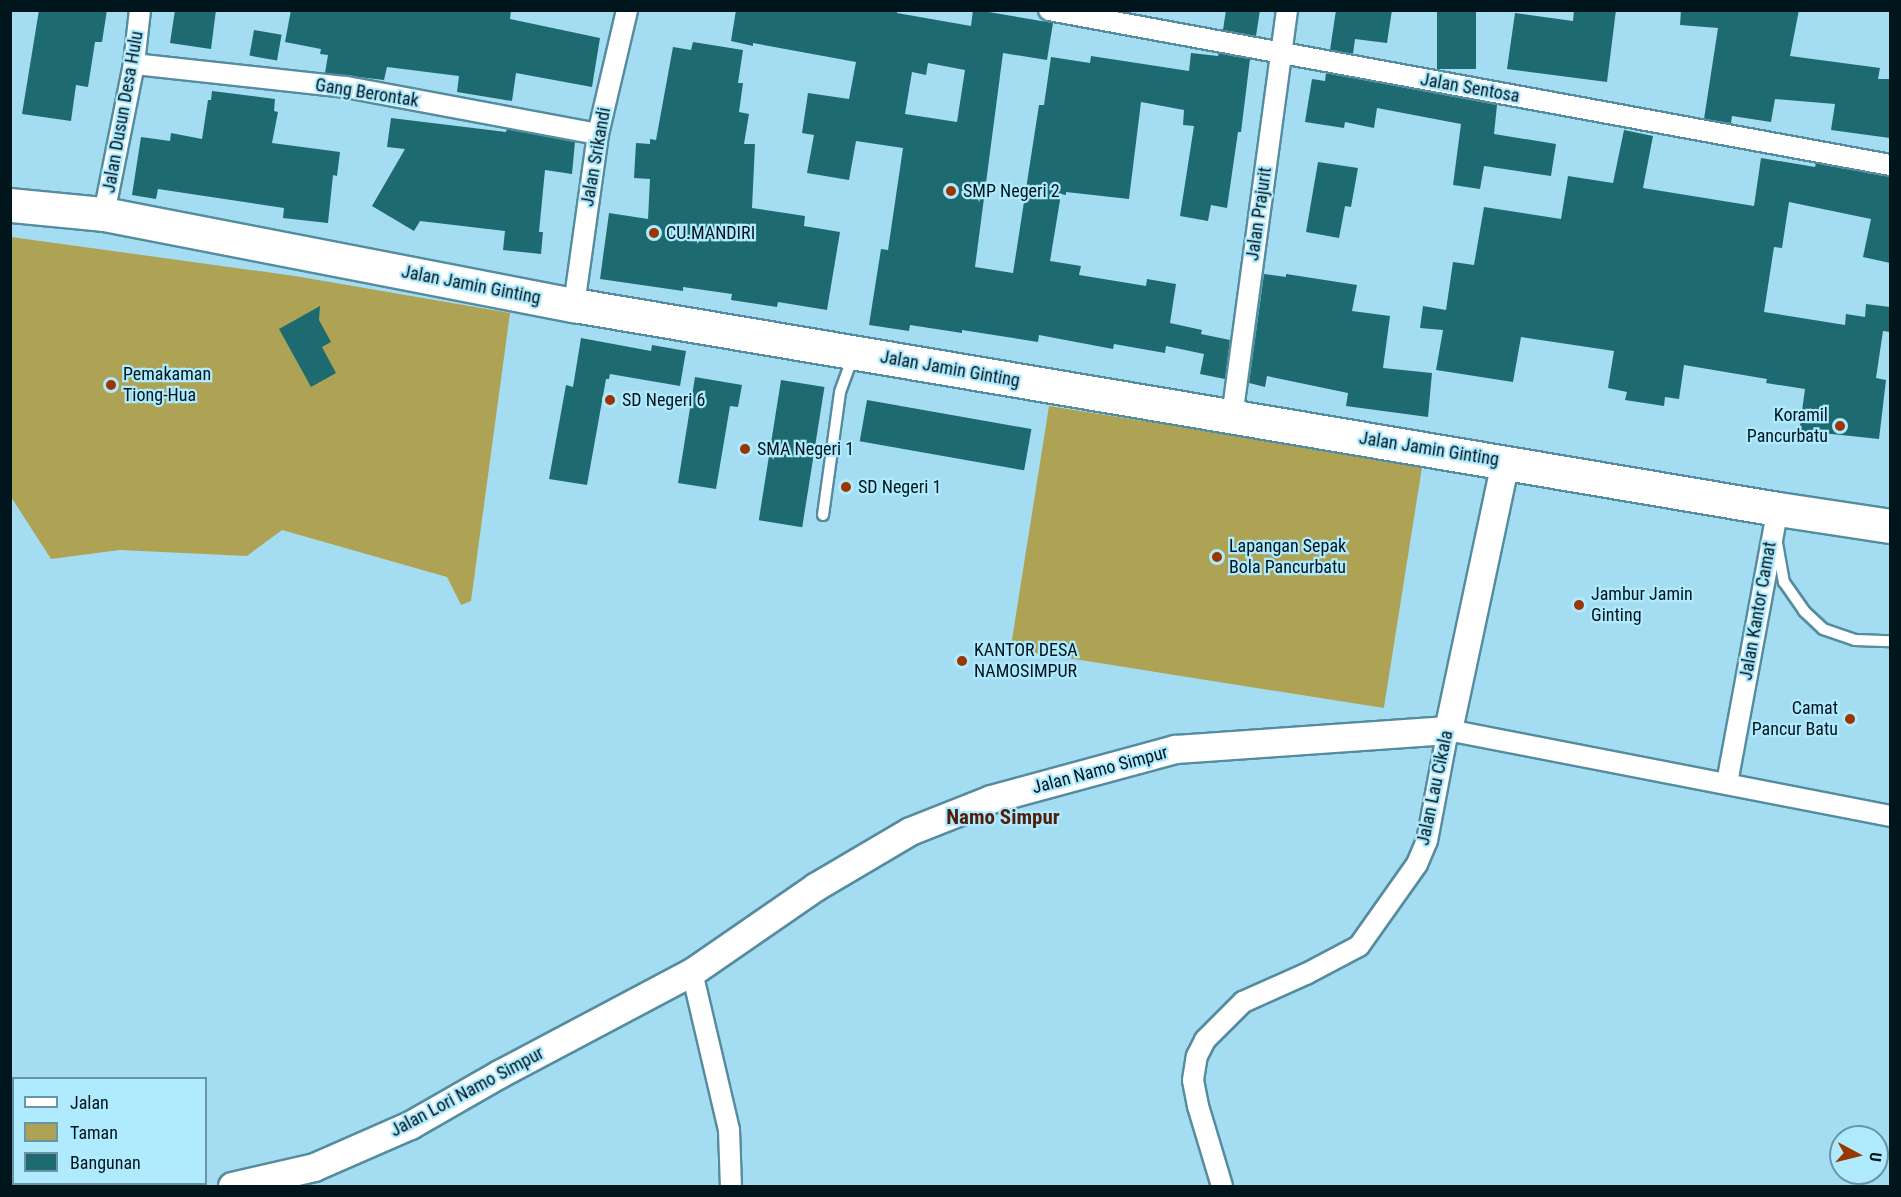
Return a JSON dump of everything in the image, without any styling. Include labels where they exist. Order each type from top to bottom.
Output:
[{"type":"highway","name":"Jalan Jamin Ginting","points":[[10,204],[104,214],[574,305],[1505,462],[1776,517],[1890,526]]},
{"type":"street","name":"Jalan Dusun Desa Hulu","points":[[104,214],[134,64],[140,10]]},
{"type":"street","name":"Jalan Srikandi","points":[[574,305],[598,134],[627,10]]},
{"type":"street","name":"Jalan Sentosa","points":[[1049,10],[1890,165]]},
{"type":"street","name":"Jalan Prajurit","points":[[1232,417],[1287,10]]},
{"type":"street","name":"Gang Berontak","points":[[134,64],[346,87],[598,134]]},
{"type":"street","name":"Jalan Lau Cikala","points":[[1222,1186],[1198,1106],[1193,1080],[1197,1056],[1205,1040],[1243,1002],[1306,974],[1359,946],[1417,864],[1427,841],[1448,730],[1505,462]]},
{"type":"street","name":"Jalan Kantor Camat","points":[[1727,783],[1776,517]]},
{"type":"street","points":[[1448,730],[1890,816]]},
{"type":"street","name":"Jalan Namo Simpur","points":[[692,972],[815,887],[910,831],[991,799],[1175,749],[1448,730]]},
{"type":"street","points":[[692,972],[729,1130],[731,1186]]},
{"type":"street","name":"Jalan Lori Namo Simpur","points":[[232,1186],[314,1167],[410,1125],[499,1074],[692,972]]},
{"type":"lane","points":[[823,515],[840,392],[855,352]]},
{"type":"lane","points":[[1776,517],[1784,582],[1804,611],[1823,628],[1837,636],[1855,640],[1890,641]]},
{"type":"green space","points":[[11,237],[295,276],[510,313],[471,601],[461,605],[447,577],[282,530],[247,556],[120,550],[51,559],[11,497]]},
{"type":"green space","name":"Lapangan Sepak Bola Pancurbatu","points":[[1049,406],[1422,465],[1384,708],[1011,649]]},
{"type":"building","points":[[39,10],[107,10],[102,42],[95,42],[88,87],[76,85],[71,121],[22,114]]},
{"type":"building","points":[[175,10],[216,10],[211,49],[170,43]]},
{"type":"building","points":[[291,10],[511,10],[510,19],[600,38],[592,87],[516,73],[512,101],[457,92],[459,76],[387,67],[384,80],[325,73],[328,55],[320,54],[321,49],[285,42]]},
{"type":"building","points":[[736,10],[897,10],[897,13],[971,26],[973,10],[977,10],[1053,23],[1047,60],[1003,53],[975,267],[1013,273],[1039,105],[1044,105],[1051,57],[1090,63],[1091,56],[1189,71],[1191,53],[1218,56],[1219,53],[1250,59],[1241,132],[1238,132],[1227,208],[1211,205],[1208,221],[1180,216],[1194,126],[1183,125],[1184,110],[1141,102],[1129,199],[1066,192],[1066,195],[1061,194],[1050,261],[1081,266],[1079,275],[1146,286],[1147,279],[1176,284],[1170,323],[1202,330],[1201,334],[1230,340],[1225,379],[1200,374],[1204,354],[1166,346],[1165,353],[1114,344],[1113,349],[1039,335],[1038,342],[962,330],[962,333],[910,325],[909,331],[869,325],[881,249],[888,250],[903,148],[856,141],[849,180],[807,173],[814,135],[802,133],[808,93],[849,99],[856,62],[731,41]],"holes":[[[928,63],[965,70],[957,122],[905,114],[912,72],[926,75]]]},
{"type":"building","points":[[1226,10],[1260,10],[1256,36],[1223,30]]},
{"type":"building","points":[[1336,10],[1392,10],[1387,43],[1355,39],[1353,54],[1330,50]]},
{"type":"building","points":[[1437,10],[1476,10],[1476,69],[1437,69]]},
{"type":"building","points":[[1574,10],[1616,10],[1607,82],[1507,69],[1515,13],[1573,21]]},
{"type":"building","points":[[1681,10],[1799,10],[1790,56],[1880,68],[1878,79],[1890,79],[1890,138],[1831,130],[1835,104],[1775,99],[1771,122],[1732,116],[1731,123],[1704,119],[1718,28],[1680,25]]},
{"type":"building","points":[[254,30],[282,35],[277,60],[249,56]]},
{"type":"building","points":[[693,42],[743,50],[738,83],[743,83],[739,112],[749,114],[744,144],[755,144],[752,208],[805,216],[804,226],[840,232],[827,310],[778,302],[777,307],[731,300],[732,294],[683,287],[683,291],[600,279],[609,213],[648,219],[650,179],[634,178],[636,143],[650,144],[650,139],[656,140],[673,47],[691,50]]},
{"type":"building","points":[[1326,73],[1497,105],[1494,134],[1556,144],[1551,176],[1484,166],[1480,189],[1453,185],[1461,124],[1377,108],[1374,128],[1345,122],[1344,128],[1305,122],[1312,79],[1325,81]]},
{"type":"building","points":[[212,91],[275,99],[274,111],[278,112],[272,143],[340,152],[337,176],[333,175],[328,223],[283,218],[284,208],[158,189],[156,199],[132,195],[141,137],[170,141],[171,133],[202,139],[208,100],[211,100]]},
{"type":"building","points":[[391,118],[506,132],[507,129],[575,142],[572,174],[545,170],[539,232],[543,232],[541,254],[503,250],[505,231],[420,221],[414,231],[372,206],[405,149],[387,147]]},
{"type":"building","points":[[1624,130],[1653,136],[1643,188],[1754,206],[1761,158],[1815,167],[1816,163],[1890,177],[1890,263],[1863,257],[1871,219],[1789,202],[1782,248],[1774,247],[1764,312],[1845,325],[1846,314],[1865,317],[1866,304],[1890,307],[1890,332],[1883,331],[1876,378],[1886,380],[1879,439],[1822,433],[1821,443],[1798,440],[1805,389],[1766,383],[1767,379],[1684,365],[1679,399],[1665,397],[1664,406],[1625,400],[1627,392],[1608,388],[1614,351],[1521,337],[1513,382],[1436,370],[1443,330],[1420,328],[1423,306],[1446,310],[1453,262],[1474,265],[1484,207],[1561,219],[1568,176],[1613,183]]},
{"type":"building","points":[[1318,162],[1358,168],[1351,207],[1345,206],[1339,238],[1306,232]]},
{"type":"building","points":[[1264,274],[1286,277],[1286,274],[1357,285],[1352,311],[1390,316],[1383,368],[1432,373],[1428,417],[1346,406],[1348,393],[1267,376],[1265,387],[1249,383]]},
{"type":"building","points":[[320,306],[319,320],[331,342],[322,347],[336,373],[311,387],[279,329]]},
{"type":"building","points":[[581,338],[651,351],[652,345],[686,351],[680,386],[610,374],[609,379],[606,379],[587,485],[549,479],[566,385],[573,387]]},
{"type":"building","points":[[695,377],[742,385],[738,407],[730,406],[716,489],[678,483]]},
{"type":"building","points":[[781,380],[824,387],[802,527],[759,520]]},
{"type":"building","points":[[867,400],[1031,429],[1024,470],[860,441]]},
{"type":"place","name":"SMP Negeri 2","points":[[951,191]]},
{"type":"place","name":"CU.MANDIRI","points":[[654,233]]},
{"type":"place","name":"Pemakaman Tiong-Hua","points":[[111,385]]},
{"type":"place","name":"SD Negeri 6","points":[[610,400]]},
{"type":"place","name":"Koramil Pancurbatu","points":[[1840,426]]},
{"type":"place","name":"SMA Negeri 1","points":[[745,449]]},
{"type":"place","name":"SD Negeri 1","points":[[846,487]]},
{"type":"place","name":"Lapangan Sepak Bola Pancurbatu","points":[[1217,557]]},
{"type":"place","name":"Jambur Jamin Ginting","points":[[1579,605]]},
{"type":"place","name":"KANTOR DESA NAMOSIMPUR","points":[[962,661]]},
{"type":"place","name":"Camat Pancur Batu","points":[[1850,719]]},
{"type":"district","name":"Namo Simpur","points":[[1003,817]]}]
